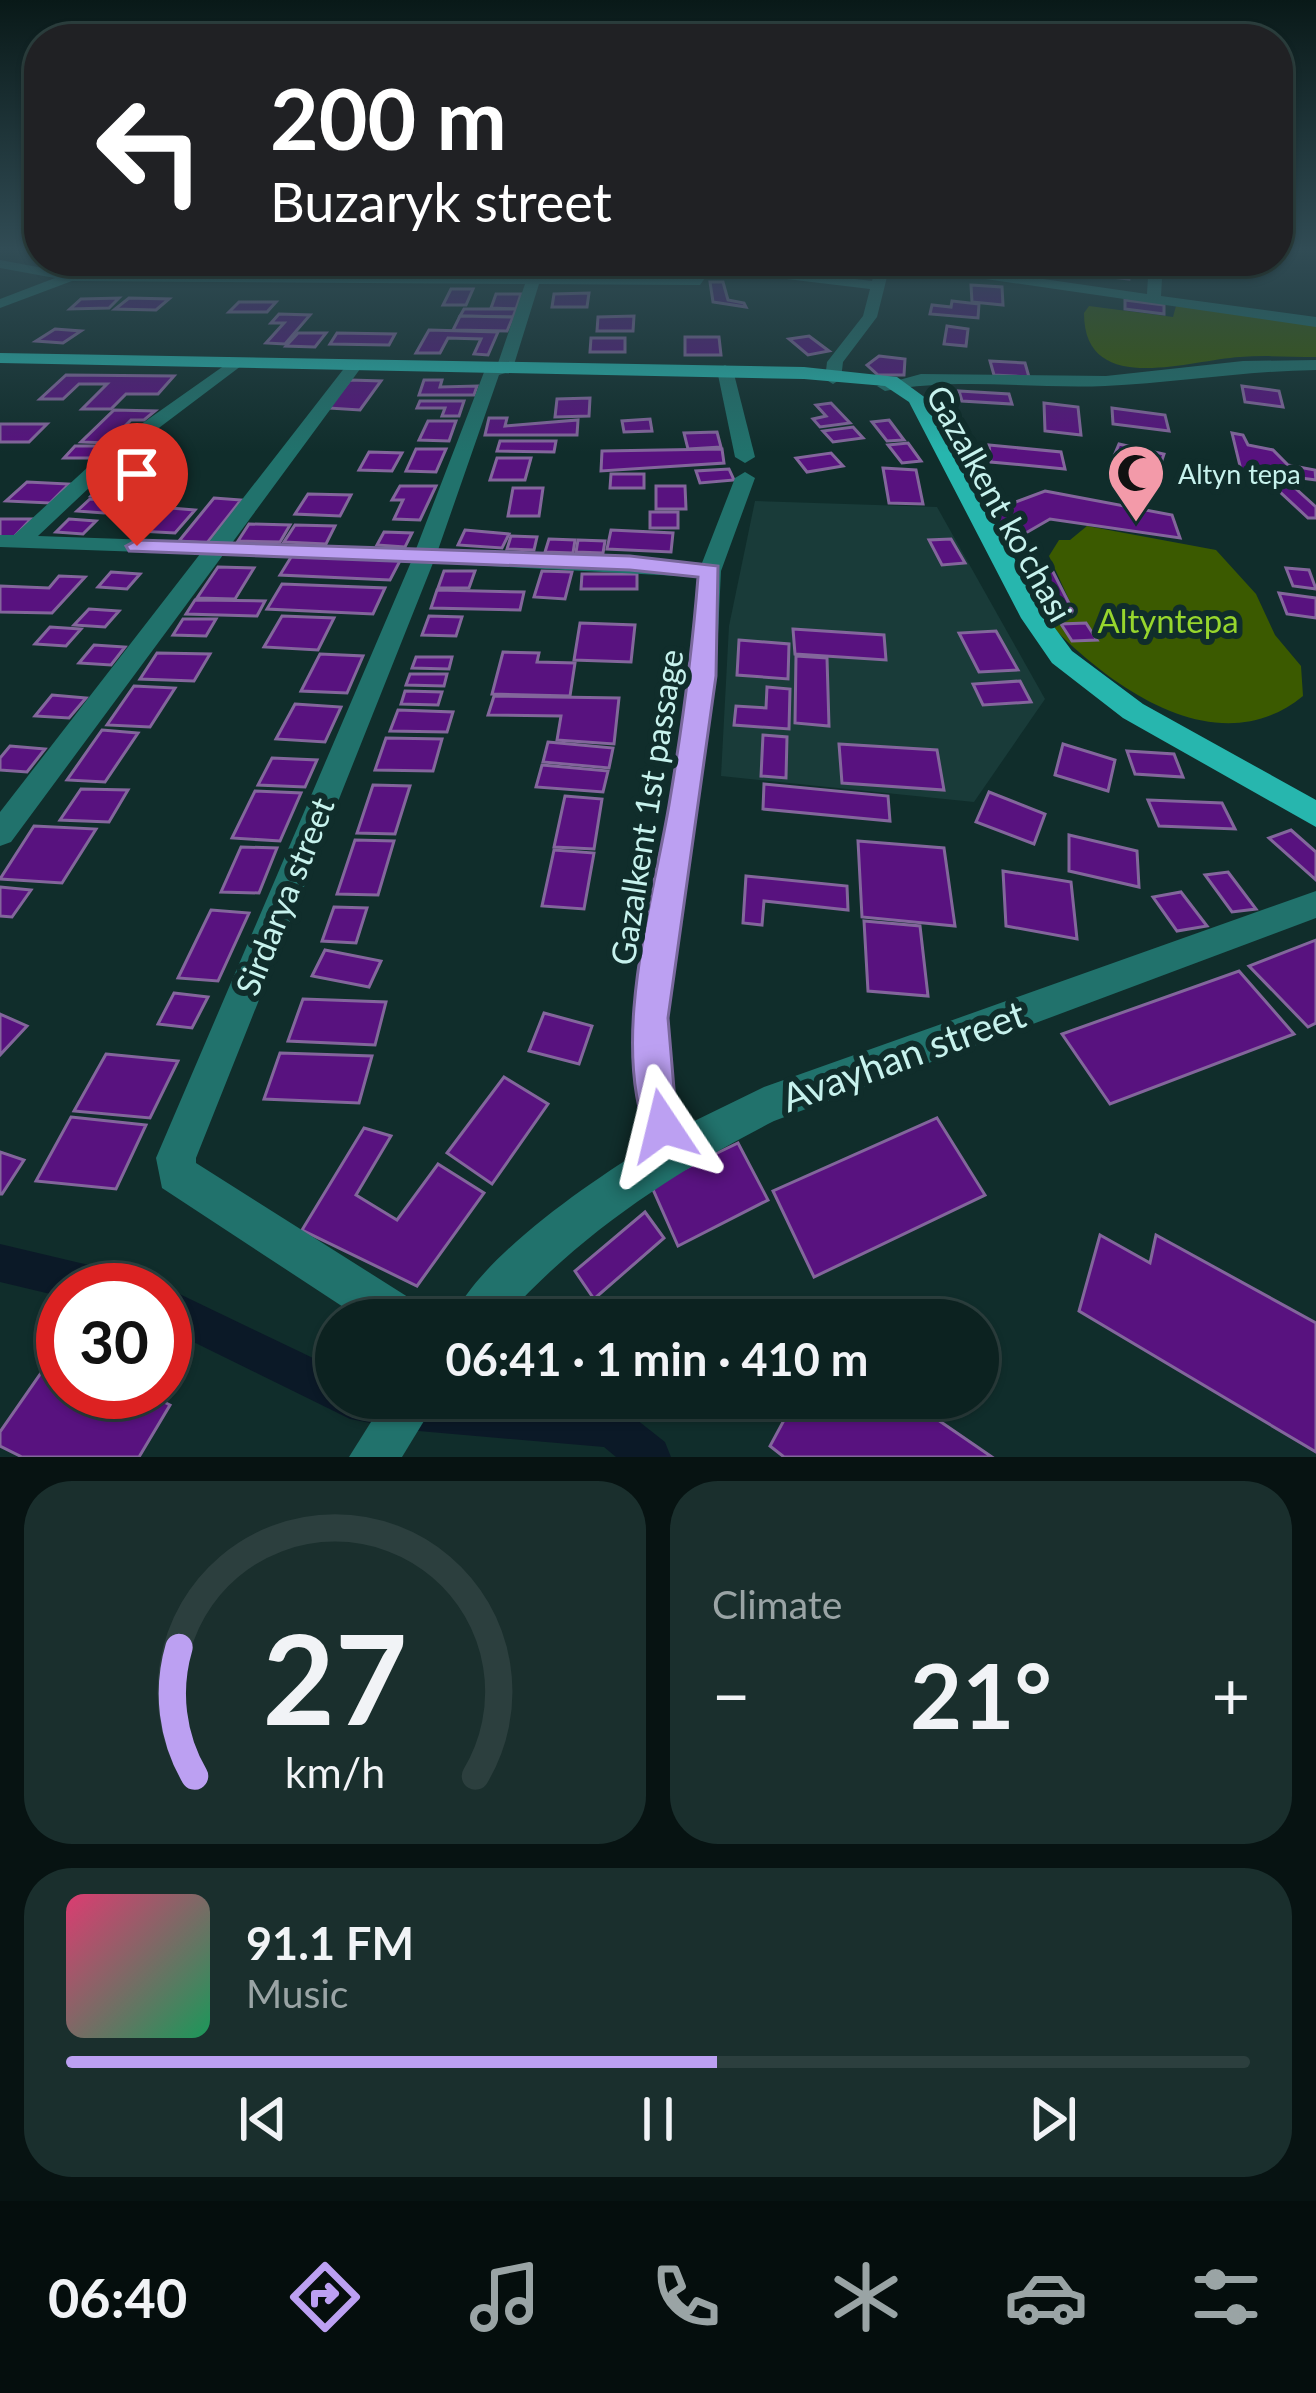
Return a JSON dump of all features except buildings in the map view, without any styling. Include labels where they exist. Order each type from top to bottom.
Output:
[{"type":"main road","points":[[0,361],[726,373],[833,377],[891,385]]},
{"type":"main road","name":"Gazalkent ko'chasi","points":[[891,385],[980,532],[1024,634],[1076,689],[1168,749],[1308,809]]},
{"type":"street","name":"Sirdarya street","points":[[371,1299],[176,1174],[176,1158],[520,317]]},
{"type":"street","points":[[833,377],[835,362],[871,317]]},
{"type":"street","points":[[1281,317],[1316,322]]},
{"type":"street","points":[[10,541],[120,448],[233,365]]},
{"type":"street","points":[[891,385],[921,379],[1106,381],[1243,365],[1316,365]]},
{"type":"street","points":[[0,834],[353,367]]},
{"type":"street","name":"Gazalkent 1st passage","points":[[670,1152],[656,1101],[650,1018],[704,676],[710,571],[745,467],[726,373]]},
{"type":"street","points":[[10,541],[425,555],[710,571]]},
{"type":"street","name":"Avayhan street","points":[[494,1299],[556,1233],[670,1152],[764,1106],[1316,904]]},
{"type":"street","points":[[373,1457],[400,1419]]},
{"type":"shaded area","points":[[755,501],[937,507],[1045,699],[974,802],[721,776],[729,626]]},
{"type":"green space","points":[[1085,317],[1262,317],[1316,324],[1316,357],[1240,357],[1143,368],[1101,356],[1089,339]]},
{"type":"green space","name":"Altyntepa","points":[[1087,526],[1216,550],[1256,594],[1275,635],[1301,666],[1303,696],[1269,716],[1234,723],[1198,720],[1162,708],[1096,666],[1041,615],[1076,615],[1049,556],[1059,540],[1070,540]]},
{"type":"waterway","points":[[0,1263],[36,1272]]},
{"type":"waterway","points":[[192,1320],[315,1381]]},
{"type":"waterway","points":[[521,1419],[612,1427],[650,1457]]},
{"type":"place","name":"Altyn tepa","points":[[1136,524]]},
{"type":"route","points":[[137,546],[630,563],[710,571],[704,676],[650,1018],[656,1101],[663,1126]]}]
